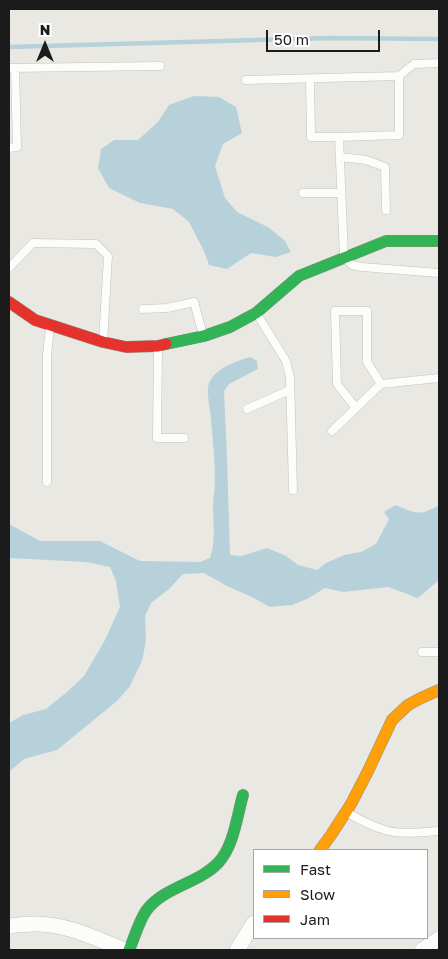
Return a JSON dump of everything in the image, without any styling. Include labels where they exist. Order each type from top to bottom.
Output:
[{"type":"street","points":[[9,302],[35,320],[103,342],[126,347],[158,346],[204,336],[230,327],[256,312],[299,276],[386,241],[439,241]]},
{"type":"street","points":[[321,849],[346,812],[374,760],[392,720],[409,704],[439,690]]},
{"type":"street","points":[[129,950],[145,912],[153,903],[162,896],[207,872],[219,862],[230,845],[243,796]]},
{"type":"street","points":[[9,926],[50,925],[82,932],[124,950]]},
{"type":"street","points":[[237,950],[253,925]]},
{"type":"street","points":[[422,950],[439,939]]},
{"type":"lane","points":[[246,80],[399,76],[414,64],[439,63]]},
{"type":"lane","points":[[9,148],[17,146],[12,68],[160,66]]},
{"type":"lane","points":[[310,79],[311,138],[400,135],[399,76]]},
{"type":"lane","points":[[339,137],[344,257],[352,265],[362,267],[439,273]]},
{"type":"lane","points":[[340,157],[366,160],[385,167],[386,210]]},
{"type":"lane","points":[[303,194],[341,194]]},
{"type":"lane","points":[[9,268],[32,243],[96,244],[108,256],[103,342]]},
{"type":"lane","points":[[143,309],[167,308],[194,302],[204,336]]},
{"type":"lane","points":[[356,408],[337,384],[336,311],[367,311],[367,362],[381,384]]},
{"type":"lane","points":[[256,312],[286,361],[290,377],[293,490]]},
{"type":"lane","points":[[47,482],[47,355],[50,325]]},
{"type":"lane","points":[[158,346],[157,438],[184,438]]},
{"type":"lane","points":[[332,431],[381,384],[439,378]]},
{"type":"lane","points":[[248,409],[290,390]]},
{"type":"lane","points":[[422,652],[439,652]]},
{"type":"lane","points":[[346,812],[361,821],[386,831],[408,833],[439,831]]},
{"type":"water","points":[[194,96],[219,97],[236,107],[242,133],[223,144],[215,166],[225,198],[237,212],[268,227],[285,241],[291,252],[276,257],[251,253],[227,269],[209,265],[189,222],[173,209],[140,203],[109,188],[98,168],[101,149],[114,140],[138,140],[158,122],[169,105]]},
{"type":"water","points":[[250,357],[257,361],[258,369],[229,384],[224,391],[230,555],[241,556],[267,548],[286,556],[298,565],[317,570],[326,563],[344,555],[361,552],[376,544],[389,519],[384,512],[395,505],[408,510],[422,512],[439,505],[439,580],[418,598],[388,587],[343,592],[325,588],[307,599],[292,605],[270,607],[204,573],[183,574],[169,589],[151,603],[145,616],[146,641],[142,661],[130,686],[117,701],[57,750],[24,759],[9,772],[9,723],[23,715],[46,709],[84,676],[105,640],[120,607],[116,581],[110,567],[86,562],[9,558],[9,524],[40,541],[100,541],[140,561],[200,562],[210,558],[214,538],[215,467],[208,388],[214,375],[223,368]]},
{"type":"waterway","points":[[9,47],[328,38],[439,39]]},
{"type":"traffic: fast","points":[[166,344],[204,336],[230,327],[256,313],[299,276],[386,241],[439,241]]},
{"type":"traffic: fast","points":[[129,950],[143,915],[153,903],[162,896],[201,876],[218,863],[231,840],[243,795]]},
{"type":"traffic: slow","points":[[321,849],[351,804],[392,720],[408,705],[439,690]]},
{"type":"traffic: jam","points":[[9,302],[35,320],[103,342],[126,347],[166,344]]}]
